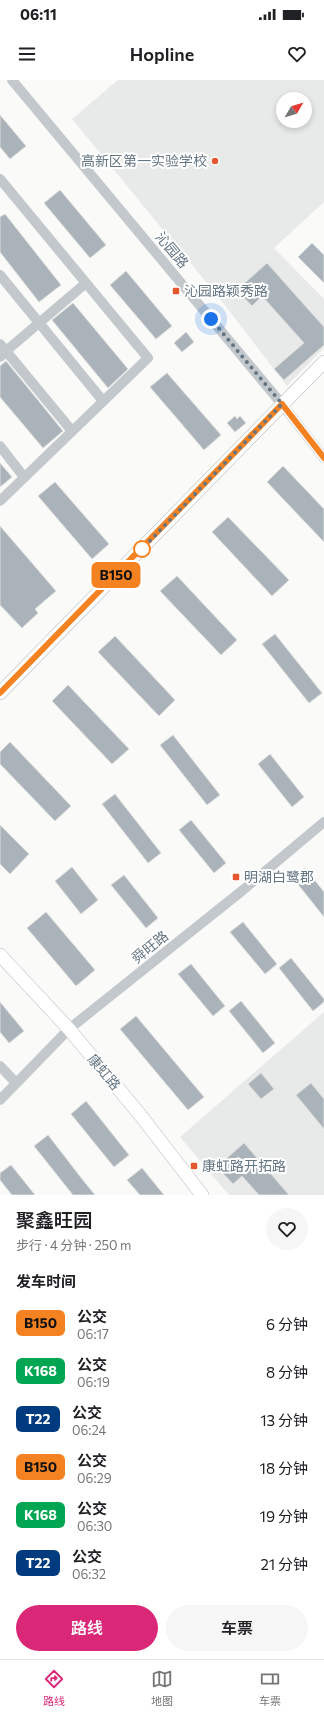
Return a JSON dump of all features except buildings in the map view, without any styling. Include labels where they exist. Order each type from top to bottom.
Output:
[{"type":"main road","points":[[0,693],[324,362]]},
{"type":"main road","name":"康虹路","points":[[0,955],[69,1030],[141,1116],[202,1195]]},
{"type":"street","name":"沁园路","points":[[12,80],[282,404],[324,458]]},
{"type":"street","points":[[0,179],[148,358],[0,501]]},
{"type":"street","points":[[0,275],[103,401]]},
{"type":"street","points":[[72,431],[2,350],[39,323],[86,283]]},
{"type":"street","points":[[0,446],[24,477]]},
{"type":"street","name":"舜旺路","points":[[0,1100],[69,1030],[243,890],[324,822]]},
{"type":"street","points":[[0,1066],[16,1083]]},
{"type":"shaded area","name":"高新区第一实验学校","points":[[118,80],[324,80],[324,202],[274,248],[324,299],[324,348],[287,386],[220,299],[72,119]]},
{"type":"shaded area","points":[[324,1012],[324,1195],[229,1195],[180,1137]]},
{"type":"bus line","name":"B150","points":[[0,693],[282,404],[324,458]]},
{"type":"place","name":"高新区第一实验学校","points":[[215,161]]},
{"type":"place","name":"沁园路颖秀路","points":[[176,291]]},
{"type":"place","name":"明湖白鹭郡","points":[[236,877]]},
{"type":"place","name":"康虹路开拓路","points":[[194,1166]]},
{"type":"route","points":[[142,549],[141,550],[282,404],[211,319]]}]
